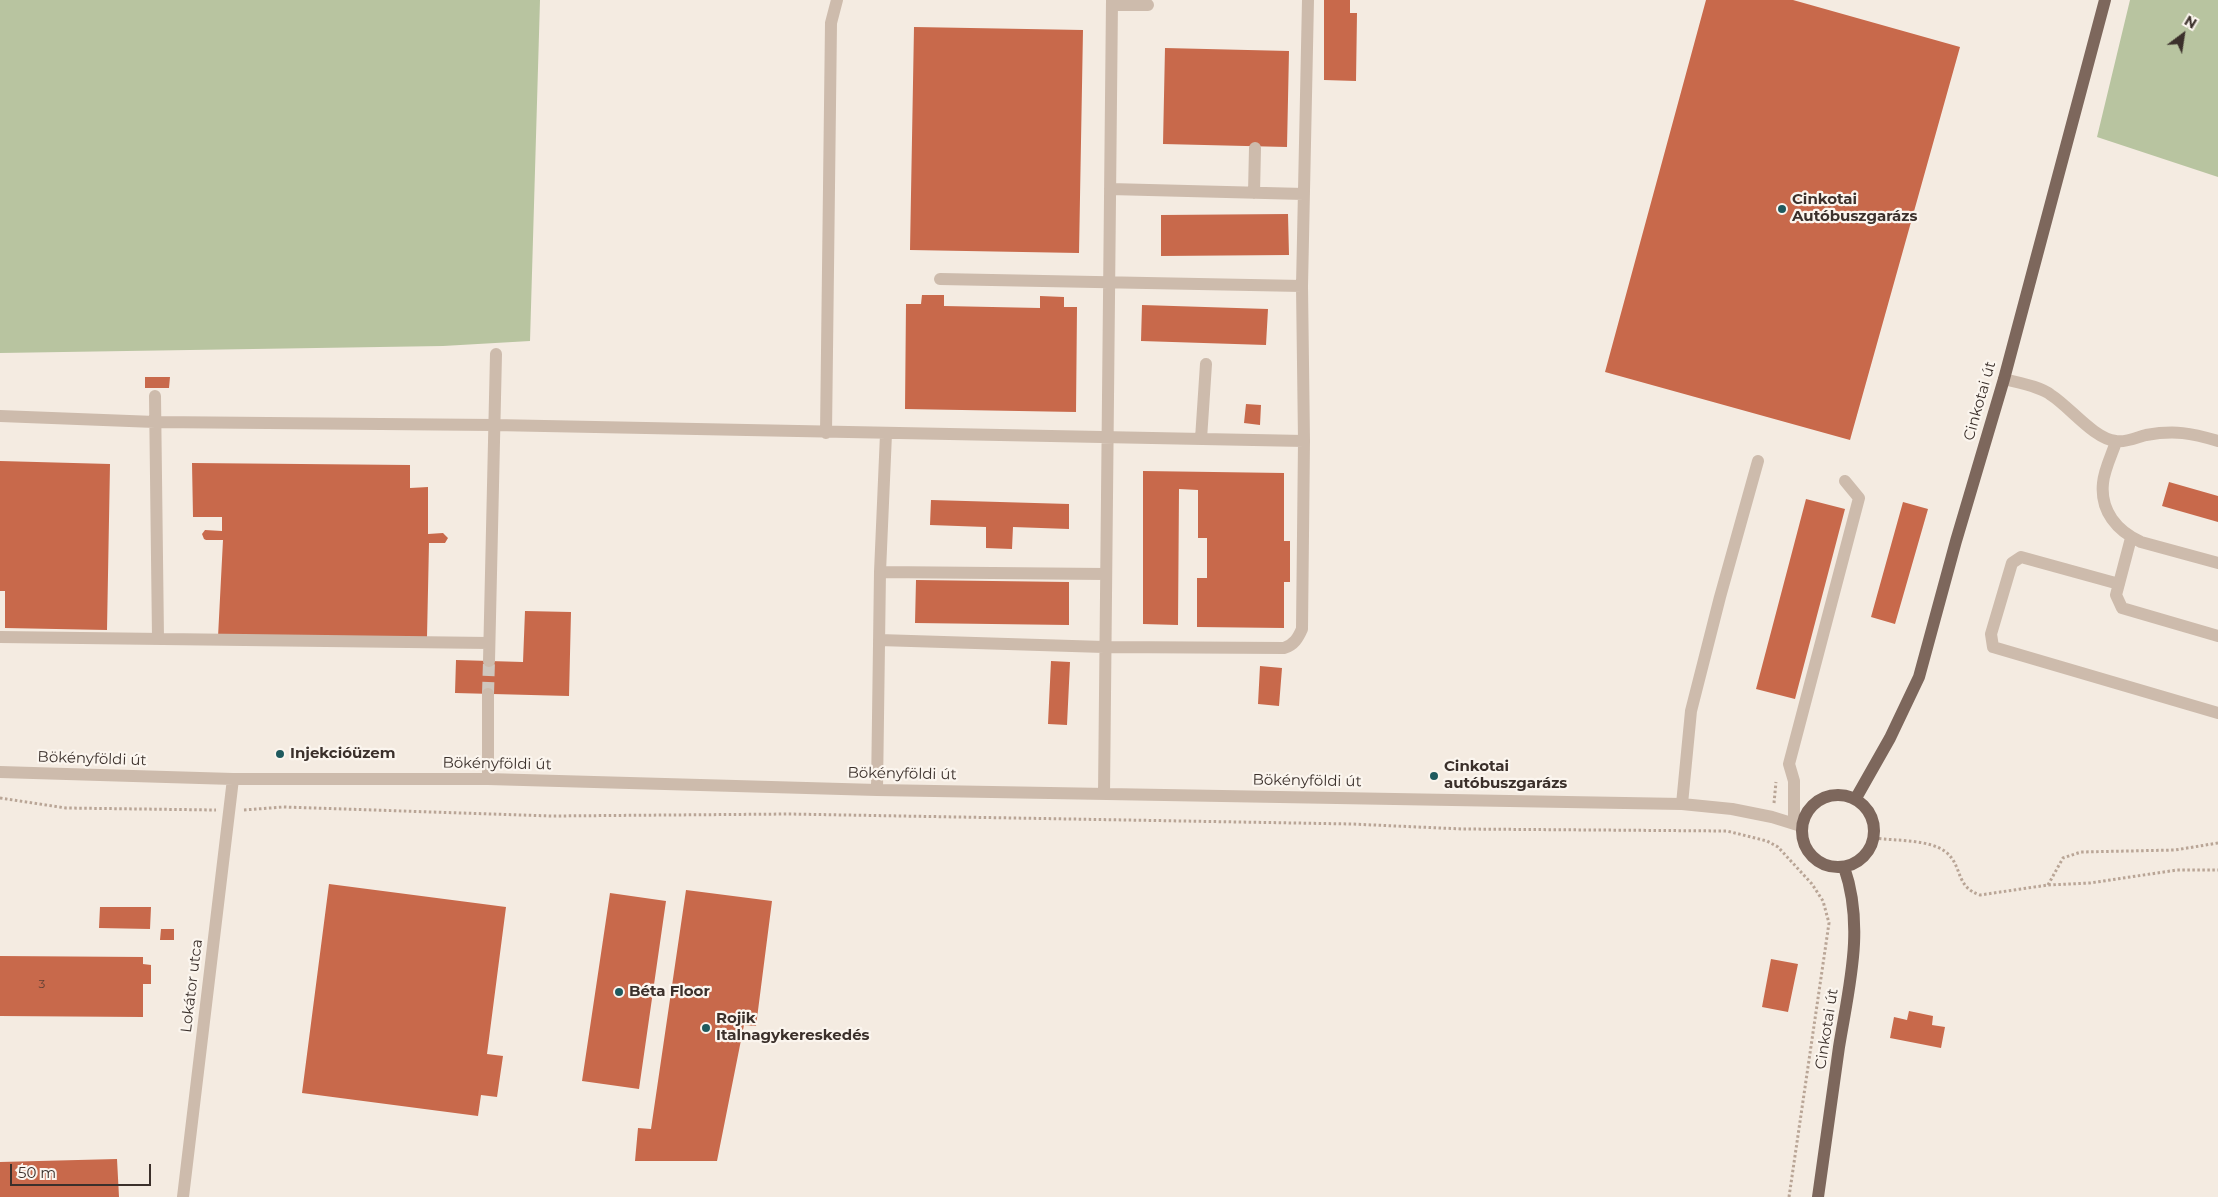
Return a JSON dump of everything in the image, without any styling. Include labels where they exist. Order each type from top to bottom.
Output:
[{"type":"main road","name":"Cinkotai út","points":[[1856,798],[1890,738],[1919,677],[1956,541],[2004,379],[2105,0]]},
{"type":"main road","points":[[1839,794],[1856,798],[1872,815],[1875,827],[1874,838],[1868,852],[1858,862],[1844,867],[1827,866],[1812,857],[1803,843],[1798,824],[1808,809],[1821,798],[1839,794]]},
{"type":"main road","name":"Cinkotai út","points":[[1818,1197],[1840,1044],[1854,967],[1855,918],[1844,867]]},
{"type":"street","points":[[826,433],[830,23],[837,0]]},
{"type":"street","points":[[879,640],[1104,647],[1284,648],[1295,642],[1302,629],[1304,441],[1302,286],[1308,0]]},
{"type":"street","points":[[1104,794],[1112,2],[1148,5]]},
{"type":"street","points":[[1254,193],[1255,148]]},
{"type":"street","points":[[1110,189],[1304,194]]},
{"type":"street","points":[[940,279],[1302,286]]},
{"type":"street","points":[[489,661],[496,354]]},
{"type":"street","points":[[1201,439],[1206,364]]},
{"type":"street","points":[[2004,379],[2050,393],[2069,408],[2078,419],[2116,442],[2167,432],[2187,432],[2218,441]]},
{"type":"street","points":[[155,396],[158,638]]},
{"type":"street","points":[[0,416],[155,422],[494,425],[1304,441]]},
{"type":"street","points":[[877,790],[880,572],[886,434]]},
{"type":"street","points":[[2116,442],[2103,483],[2105,501],[2115,525],[2131,538],[2218,564]]},
{"type":"street","points":[[1682,804],[1691,711],[1758,461]]},
{"type":"street","points":[[1798,824],[1794,781],[1789,764],[1859,498],[1845,481]]},
{"type":"street","points":[[2131,538],[2116,595],[2122,608],[2218,636]]},
{"type":"street","points":[[2119,584],[2022,557],[2012,563],[1991,634],[1993,647],[2218,713]]},
{"type":"street","points":[[880,572],[1105,574]]},
{"type":"street","points":[[0,637],[489,642]]},
{"type":"street","points":[[488,694],[488,779]]},
{"type":"street","name":"Bökényföldi út","points":[[0,772],[233,779],[488,779],[877,790],[1682,804],[1732,809],[1798,824]]},
{"type":"street","name":"Lokátor utca","points":[[183,1197],[233,779]]},
{"type":"path","points":[[0,798],[66,808],[230,811],[283,807],[552,816],[799,814],[1351,824],[1463,829],[1727,831],[1767,841],[1778,847],[1805,876],[1823,902],[1829,923],[1789,1197]]},
{"type":"path","points":[[1874,838],[1925,842],[1944,850],[1952,858],[1963,885],[1980,895],[2048,885],[2090,883],[2178,870],[2218,870]]},
{"type":"path","points":[[2048,885],[2063,858],[2081,852],[2175,850],[2218,843]]},
{"type":"green space","points":[[0,0],[540,0],[530,341],[443,346],[0,353]]},
{"type":"green space","points":[[2130,0],[2218,0],[2218,177],[2097,137]]},
{"type":"building","points":[[1324,0],[1350,0],[1350,13],[1357,13],[1356,81],[1324,80]]},
{"type":"building","name":"Cinkotai Autóbuszgarázs","points":[[1706,0],[1793,0],[1960,47],[1850,440],[1605,372]]},
{"type":"building","points":[[914,27],[1083,30],[1079,253],[910,250]]},
{"type":"building","points":[[1165,48],[1289,51],[1287,147],[1163,144]]},
{"type":"building","points":[[1288,214],[1289,255],[1161,256],[1161,215]]},
{"type":"building","points":[[922,295],[944,295],[944,306],[1040,308],[1040,296],[1064,297],[1064,307],[1077,307],[1076,412],[905,409],[906,304],[921,304]]},
{"type":"building","points":[[1142,305],[1268,309],[1266,345],[1141,341]]},
{"type":"building","points":[[145,377],[170,377],[169,388],[145,388]]},
{"type":"building","points":[[1246,404],[1261,405],[1260,425],[1244,423]]},
{"type":"building","points":[[0,461],[110,464],[107,630],[5,628],[5,591],[0,591]]},
{"type":"building","points":[[192,463],[410,465],[410,488],[428,487],[428,534],[443,533],[448,538],[445,543],[429,543],[427,637],[218,637],[223,540],[206,540],[202,534],[205,530],[222,531],[222,517],[193,517]]},
{"type":"building","points":[[1143,471],[1284,473],[1284,541],[1290,541],[1290,582],[1284,582],[1284,628],[1197,627],[1197,578],[1207,578],[1207,538],[1198,538],[1198,490],[1179,489],[1178,625],[1143,624]]},
{"type":"building","points":[[2169,482],[2218,496],[2218,522],[2162,506]]},
{"type":"building","points":[[1806,499],[1845,509],[1795,699],[1756,689]]},
{"type":"building","points":[[931,500],[1069,504],[1069,529],[1013,527],[1012,549],[986,548],[986,527],[930,525]]},
{"type":"building","points":[[1903,502],[1928,509],[1895,624],[1871,617]]},
{"type":"building","points":[[916,580],[1069,582],[1069,625],[915,623]]},
{"type":"building","points":[[525,611],[571,612],[569,696],[455,693],[456,660],[523,662]]},
{"type":"building","points":[[1051,661],[1070,662],[1067,725],[1048,724]]},
{"type":"building","points":[[1260,666],[1282,668],[1279,706],[1258,704]]},
{"type":"building","points":[[329,884],[506,907],[487,1054],[503,1056],[497,1097],[481,1095],[478,1116],[302,1093]]},
{"type":"building","points":[[686,890],[772,901],[756,1026],[744,1025],[717,1161],[635,1161],[638,1128],[651,1129]]},
{"type":"building","points":[[610,893],[666,901],[639,1089],[582,1081]]},
{"type":"building","points":[[100,907],[151,907],[150,929],[99,928]]},
{"type":"building","points":[[161,929],[174,929],[174,940],[160,940]]},
{"type":"building","points":[[0,956],[143,957],[143,964],[151,965],[151,984],[143,984],[143,1017],[0,1016]]},
{"type":"building","points":[[1771,959],[1798,964],[1788,1012],[1762,1007]]},
{"type":"building","points":[[1909,1011],[1933,1016],[1932,1025],[1945,1027],[1941,1048],[1890,1038],[1894,1017],[1907,1020]]},
{"type":"building","points":[[117,1159],[119,1197],[0,1197],[0,1162]]},
{"type":"tunnel","points":[[488,694],[489,661]]},
{"type":"place","name":"Cinkotai Autóbuszgarázs","points":[[1782,209]]},
{"type":"place","name":"Injekcióüzem","points":[[280,754]]},
{"type":"place","name":"Cinkotai autóbuszgarázs","points":[[1434,776]]},
{"type":"place","name":"Béta Floor","points":[[619,992]]},
{"type":"place","name":"Rojik Italnagykereskedés","points":[[706,1028]]}]
